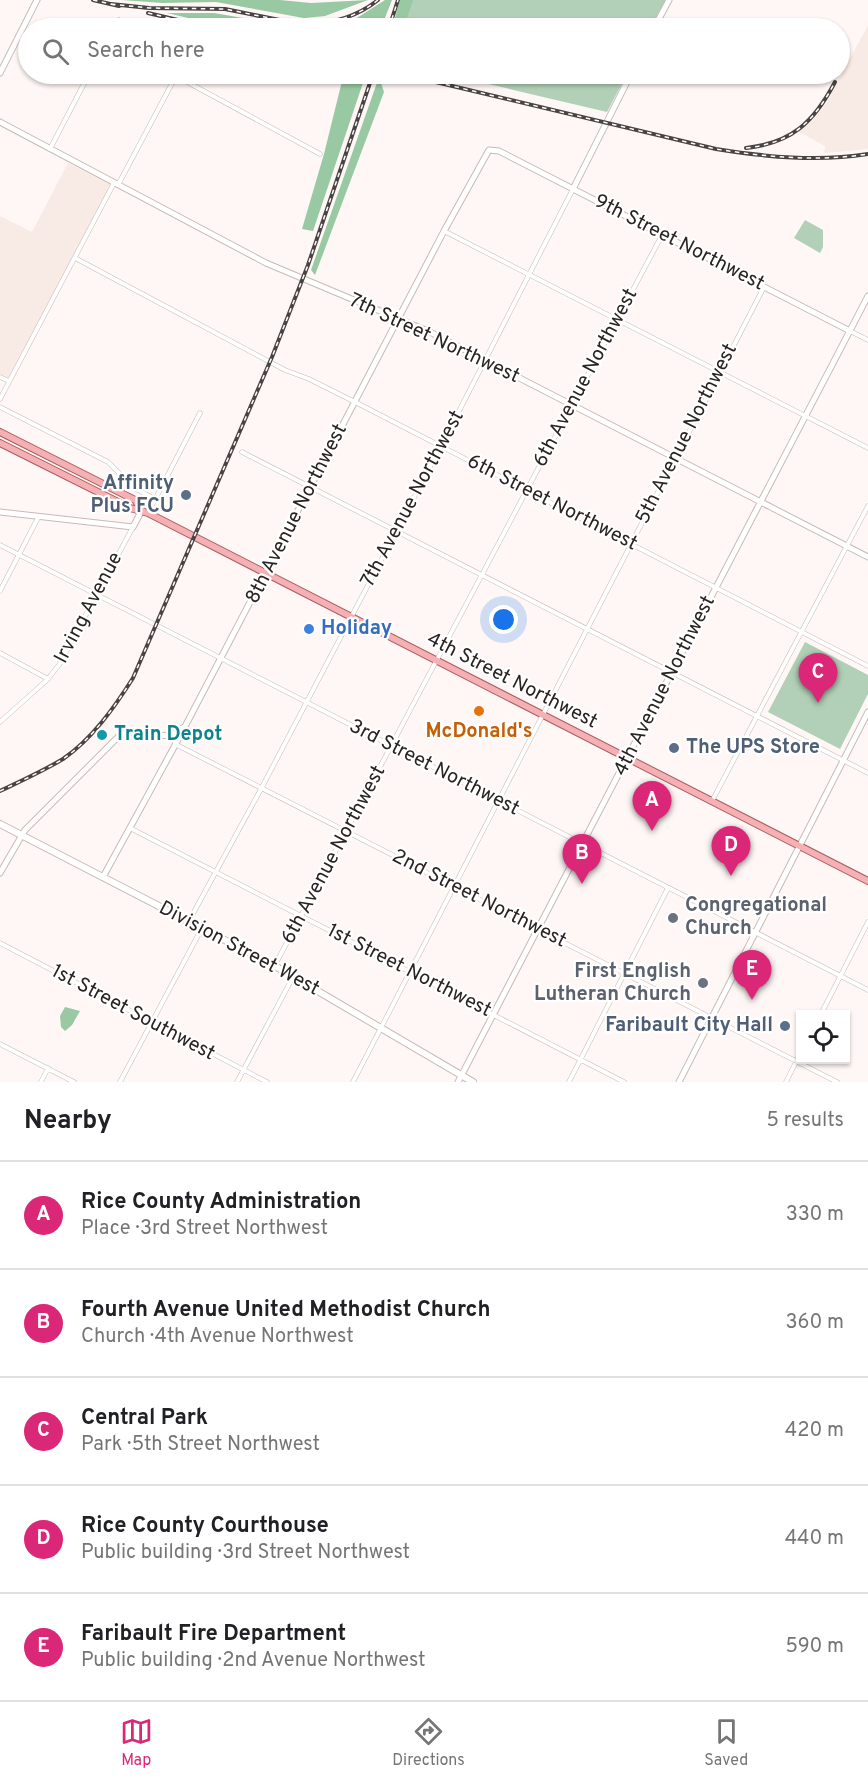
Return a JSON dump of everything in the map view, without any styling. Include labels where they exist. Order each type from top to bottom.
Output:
[{"type":"main road","points":[[0,432],[135,500],[145,511]]},
{"type":"main road","points":[[0,443],[130,508],[145,511]]},
{"type":"main road","name":"4th Street Northwest","points":[[145,511],[868,881]]},
{"type":"main road","name":"Division Street West","points":[[0,824],[275,966],[460,1079],[473,1082]]},
{"type":"street","points":[[28,18],[37,0]]},
{"type":"street","points":[[659,18],[669,0]]},
{"type":"street","points":[[0,73],[18,37]]},
{"type":"street","points":[[50,149],[84,84]]},
{"type":"street","points":[[0,399],[171,84]]},
{"type":"street","points":[[192,84],[320,154]]},
{"type":"street","name":"7th Avenue Northwest","points":[[188,921],[261,789],[486,361],[626,84]]},
{"type":"street","name":"7th Street Northwest","points":[[0,122],[266,262],[399,318],[868,557]]},
{"type":"street","name":"9th Street Northwest","points":[[489,150],[499,151],[868,340]]},
{"type":"street","name":"8th Avenue Northwest","points":[[103,878],[186,726],[444,231],[489,150]]},
{"type":"street","points":[[444,231],[868,448]]},
{"type":"street","name":"6th Avenue Northwest","points":[[275,966],[662,235]]},
{"type":"street","name":"6th Street Northwest","points":[[75,258],[285,370],[355,402],[868,666]]},
{"type":"street","name":"5th Avenue Northwest","points":[[353,1082],[764,287]]},
{"type":"street","name":"4th Avenue Northwest","points":[[460,1079],[868,296]]},
{"type":"street","points":[[0,377],[9,381]]},
{"type":"street","points":[[0,407],[108,462],[134,488],[155,499]]},
{"type":"street","name":"Irving Avenue","points":[[0,722],[48,679],[59,665],[133,527],[155,499],[200,412]]},
{"type":"street","points":[[242,452],[868,773]]},
{"type":"street","points":[[712,802],[868,506]]},
{"type":"street","points":[[0,512],[133,527]]},
{"type":"street","points":[[0,591],[39,516]]},
{"type":"street","name":"3rd Street Northwest","points":[[0,545],[868,990]]},
{"type":"street","points":[[0,653],[48,679]]},
{"type":"street","points":[[679,1082],[868,712]]},
{"type":"street","points":[[0,873],[21,835],[118,737],[129,732],[169,736],[186,726]]},
{"type":"street","name":"2nd Street Northwest","points":[[152,736],[175,744],[796,1060]]},
{"type":"street","name":"1st Street Northwest","points":[[129,828],[624,1082]]},
{"type":"street","points":[[568,1082],[668,888]]},
{"type":"street","points":[[823,1010],[868,922]]},
{"type":"street","points":[[120,1082],[202,928]]},
{"type":"street","name":"1st Street Southwest","points":[[0,943],[267,1082]]},
{"type":"street","points":[[237,1082],[293,976]]},
{"type":"street","points":[[0,1044],[74,1082]]},
{"type":"street","points":[[786,1082],[796,1063]]},
{"type":"street","name":"2nd Street Northwest","points":[[803,1064],[837,1082]]},
{"type":"street","points":[[41,1082],[48,1068]]},
{"type":"shaded area","points":[[868,25],[868,149],[824,153],[825,146],[799,132],[812,121],[827,102],[837,84],[850,84],[850,59]]},
{"type":"shaded area","points":[[68,163],[111,185],[10,378],[0,374],[0,216],[32,232]]},
{"type":"green space","points":[[122,0],[280,0],[311,3],[368,0],[325,16],[304,18],[216,2],[162,3]]},
{"type":"green space","points":[[385,0],[392,0],[385,18],[357,18]]},
{"type":"green space","points":[[400,0],[413,0],[407,18],[395,18]]},
{"type":"green space","points":[[407,0],[667,0],[657,18],[402,18]]},
{"type":"green space","points":[[167,13],[214,13],[243,18],[188,18]]},
{"type":"green space","points":[[341,84],[363,84],[313,231],[302,229]]},
{"type":"green space","points":[[377,84],[381,84],[384,92],[315,275],[311,270]]},
{"type":"green space","points":[[488,84],[622,84],[607,112]]},
{"type":"green space","points":[[805,220],[823,230],[823,247],[820,253],[794,238]]},
{"type":"green space","points":[[805,642],[868,675],[868,694],[840,749],[768,712]]},
{"type":"green space","points":[[65,1007],[80,1011],[72,1025],[65,1031],[61,1027],[60,1016]]},
{"type":"railway","points":[[93,0],[119,6]]},
{"type":"railway","points":[[343,18],[361,11],[378,0]]},
{"type":"railway","points":[[392,18],[398,0]]},
{"type":"railway","points":[[111,4],[149,8],[225,9],[269,18]]},
{"type":"railway","points":[[148,13],[169,18]]},
{"type":"railway","points":[[0,791],[48,768],[74,751],[102,722],[133,678],[272,357],[308,265],[370,84]]},
{"type":"railway","points":[[444,84],[716,149],[792,157],[830,158],[868,154]]},
{"type":"railway","points":[[746,148],[776,141],[800,128],[819,108],[834,84]]},
{"type":"place","name":"Affinity Plus FCU","points":[[186,495]]},
{"type":"place","name":"Holiday","points":[[309,629]]},
{"type":"place","name":"Central Park","points":[[818,703]]},
{"type":"place","name":"McDonald's","points":[[479,711]]},
{"type":"place","name":"Train Depot","points":[[102,735]]},
{"type":"place","name":"The UPS Store","points":[[674,748]]},
{"type":"place","name":"Rice County Administration","points":[[652,831]]},
{"type":"place","name":"Rice County Courthouse","points":[[731,876]]},
{"type":"place","name":"Fourth Avenue United Methodist Church","points":[[582,884]]},
{"type":"place","name":"Congregational Church","points":[[673,918]]},
{"type":"place","name":"First English Lutheran Church","points":[[703,983]]},
{"type":"place","name":"Faribault Fire Department","points":[[752,1000]]},
{"type":"place","name":"Faribault City Hall","points":[[785,1026]]}]
